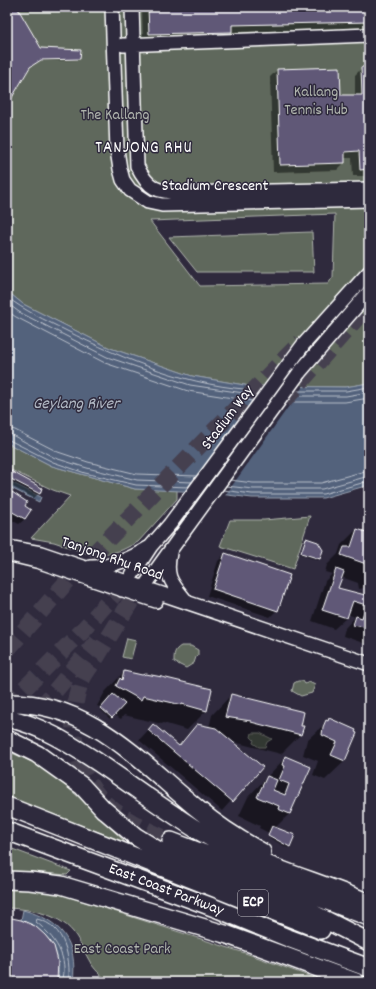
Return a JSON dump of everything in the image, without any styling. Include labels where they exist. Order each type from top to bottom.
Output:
[{"type":"highway","points":[[7,703],[48,707],[76,716],[90,723],[118,742],[200,811],[238,838],[330,887]]},
{"type":"highway","points":[[7,718],[30,724],[59,738],[182,820],[217,841],[257,860],[369,903]]},
{"type":"highway","points":[[7,739],[37,754],[82,786],[103,810],[135,836],[169,857],[314,914],[369,942]]},
{"type":"highway","name":"East Coast Parkway","points":[[7,806],[298,921],[337,935],[369,942]]},
{"type":"highway","name":"East Coast Parkway","points":[[7,831],[208,905],[288,938],[369,968]]},
{"type":"highway","points":[[171,841],[369,917]]},
{"type":"highway","points":[[7,880],[61,885],[228,935],[356,982]]},
{"type":"highway","points":[[61,885],[80,884],[101,889],[267,939],[288,938]]},
{"type":"street","name":"Stadium Crescent","points":[[112,7],[117,150],[123,180],[135,194],[148,202],[162,205],[369,200]]},
{"type":"street","points":[[132,7],[137,166],[143,178],[150,186],[158,190],[182,193],[369,189]]},
{"type":"street","points":[[113,46],[369,35]]},
{"type":"street","name":"Stadium Way","points":[[125,586],[151,546],[170,524],[302,345],[369,272]]},
{"type":"street","name":"Stadium Way","points":[[141,592],[170,549],[300,373],[369,292]]},
{"type":"street","name":"Tanjong Rhu Road","points":[[7,546],[41,553],[81,566],[125,586],[188,609],[206,609]]},
{"type":"street","points":[[81,566],[95,567],[116,564],[131,558],[151,546]]},
{"type":"street","points":[[170,549],[167,568],[170,578],[186,601]]},
{"type":"street","name":"Tanjong Rhu Road","points":[[7,555],[40,562],[125,586]]},
{"type":"street","name":"Tanjong Rhu Road","points":[[141,592],[186,601],[369,664]]},
{"type":"green space","name":"The Kallang","points":[[7,7],[369,7],[369,383],[345,387],[250,386],[192,376],[110,348],[23,304],[7,291]],"holes":[[[335,214],[333,277],[328,284],[200,286],[150,221]]]},
{"type":"green space","points":[[312,232],[314,272],[197,272],[169,237]]},
{"type":"green space","points":[[7,443],[52,466],[135,489],[177,490],[177,499],[138,542],[122,550],[108,554],[89,554],[54,542],[31,538],[70,496],[53,490],[7,468]]},
{"type":"green space","points":[[310,516],[293,569],[220,546],[230,520],[264,520]]},
{"type":"green space","points":[[127,638],[136,640],[131,659],[122,657]]},
{"type":"green space","points":[[181,646],[191,646],[198,650],[198,655],[194,663],[186,668],[174,662],[175,652]]},
{"type":"green space","points":[[303,681],[305,684],[309,682],[315,685],[312,693],[301,696],[292,691],[294,683]]},
{"type":"green space","points":[[252,733],[260,733],[272,739],[267,742],[265,747],[259,747],[253,743],[254,740],[251,737]]},
{"type":"green space","points":[[7,751],[42,766],[81,799],[125,842],[7,797]]},
{"type":"green space","points":[[7,847],[71,871],[67,875],[33,872],[7,874]]},
{"type":"green space","name":"East Coast Park","points":[[7,889],[48,890],[251,955],[325,982],[111,982],[98,972],[90,962],[76,936],[63,922],[36,911],[7,908]]},
{"type":"water","name":"Geylang River","points":[[7,291],[23,304],[110,348],[192,376],[250,386],[345,387],[369,383],[369,485],[323,498],[252,498],[203,492],[135,489],[52,466],[7,443]]},
{"type":"water","points":[[7,480],[41,497],[39,502],[7,486]]},
{"type":"water","points":[[23,910],[48,920],[64,935],[73,955],[73,982],[57,982],[59,970],[52,943],[41,932],[21,920]]},
{"type":"pier","points":[[264,384],[304,385],[224,497],[185,493]]},
{"type":"building","points":[[7,7],[17,7],[41,48],[81,50],[80,59],[41,60],[30,67],[7,106]]},
{"type":"building","points":[[148,7],[369,7],[369,22],[232,25],[232,32],[149,34]]},
{"type":"building","name":"Kallang Tennis Hub","points":[[340,67],[341,95],[362,95],[361,67],[369,67],[369,169],[360,170],[359,151],[345,152],[345,163],[280,165],[277,69]]},
{"type":"building","points":[[7,469],[42,488],[40,494],[7,477]]},
{"type":"building","points":[[12,492],[27,502],[25,506],[31,510],[25,519],[7,509],[7,501]]},
{"type":"building","points":[[357,529],[369,533],[369,565],[341,555],[344,547],[351,547]]},
{"type":"building","points":[[306,538],[318,542],[323,550],[320,559],[301,553]]},
{"type":"building","points":[[225,553],[290,575],[278,611],[213,589]]},
{"type":"building","points":[[336,569],[344,572],[338,588],[369,596],[369,628],[353,625],[356,616],[362,618],[366,605],[353,601],[347,618],[322,610]]},
{"type":"building","points":[[124,671],[162,677],[212,689],[207,711],[143,696],[141,700],[116,686],[120,678],[122,680]]},
{"type":"building","points":[[113,694],[125,704],[112,718],[101,708]]},
{"type":"building","points":[[231,694],[304,712],[301,726],[304,726],[301,735],[251,721],[225,717]]},
{"type":"building","points":[[329,718],[356,730],[355,732],[357,733],[345,761],[331,755],[337,742],[322,735],[323,727],[326,720],[328,721]]},
{"type":"building","points":[[153,724],[179,746],[197,724],[216,728],[263,767],[233,802],[148,730]]},
{"type":"building","points":[[285,756],[311,767],[290,814],[278,809],[279,806],[257,797],[267,776],[277,780],[273,790],[285,795],[289,784],[279,780],[285,766],[282,765]]},
{"type":"building","points":[[272,826],[295,835],[290,847],[268,835]]},
{"type":"building","points":[[7,917],[21,920],[35,926],[54,946],[58,961],[57,982],[7,982]]},
{"type":"tunnel","points":[[284,401],[369,304]]},
{"type":"tunnel","points":[[7,650],[70,578],[301,342]]},
{"type":"tunnel","points":[[170,532],[217,478]]},
{"type":"tunnel","points":[[7,706],[83,630],[129,578]]},
{"type":"tunnel","points":[[144,580],[80,683],[75,703],[74,737],[82,770],[100,798],[126,819],[171,841]]},
{"type":"tunnel","points":[[7,748],[97,641]]},
{"type":"district","name":"TANJONG RHU","points":[[144,149]]}]
